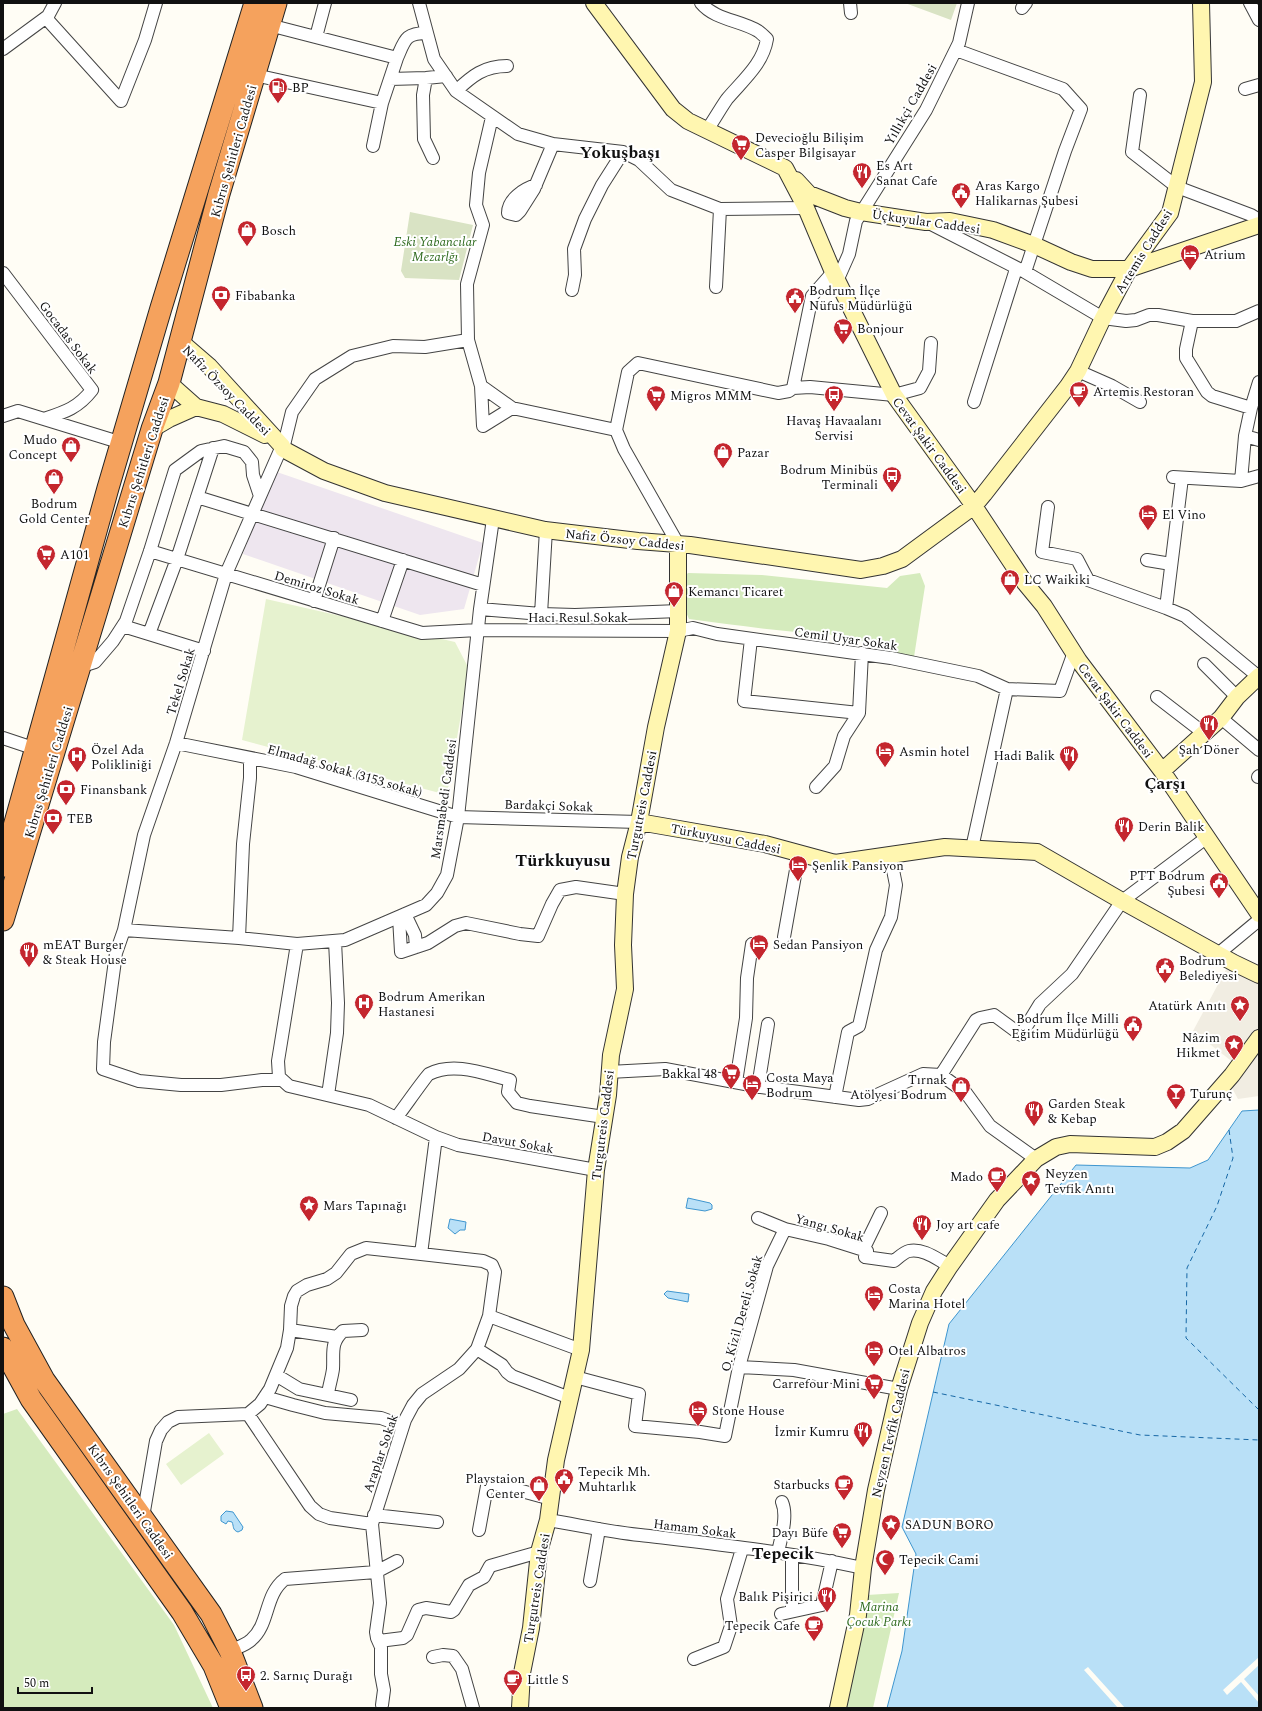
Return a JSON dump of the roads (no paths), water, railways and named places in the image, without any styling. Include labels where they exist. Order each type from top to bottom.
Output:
[{"type":"highway","name":"Kıbrıs Şehitleri Caddesi","points":[[3,920],[152,429],[169,383],[219,194],[256,75],[276,3]]},
{"type":"highway","name":"Kıbrıs Şehitleri Caddesi","points":[[4,862],[122,443],[250,5]]},
{"type":"highway","points":[[154,332],[180,341]]},
{"type":"highway","points":[[142,374],[169,383]]},
{"type":"highway","name":"Kıbrıs Şehitleri Caddesi","points":[[3,1297],[14,1325],[44,1380],[211,1614],[230,1651],[252,1708]]},
{"type":"highway","name":"Kıbrıs Şehitleri Caddesi","points":[[3,1348],[31,1399],[182,1612],[214,1666],[230,1708]]},
{"type":"main road","points":[[594,3],[673,109],[688,121],[785,168]]},
{"type":"main road","name":"Artemis Caddesi","points":[[974,506],[1068,386],[1078,371],[1103,318],[1129,269],[1170,214],[1203,82],[1201,3]]},
{"type":"main road","name":"Üçkuyular Caddesi","points":[[785,168],[809,194],[845,208],[861,212],[926,222],[950,221],[993,230],[1034,245],[1071,262],[1092,268],[1129,269],[1259,225]]},
{"type":"main road","name":"Cevat Şakir Caddesi","points":[[785,168],[806,208],[835,276],[894,396],[974,506],[1025,583],[1044,606],[1074,652],[1162,771],[1259,914]]},
{"type":"main road","name":"Nafiz Özsoy Caddesi","points":[[180,341],[209,366],[280,445]]},
{"type":"main road","name":"Nafiz Özsoy Caddesi","points":[[169,383],[196,407],[223,414],[324,471],[385,493],[546,530],[638,541],[678,544],[861,570],[883,566],[902,559],[974,506]]},
{"type":"main road","points":[[152,429],[169,419],[196,407]]},
{"type":"main road","name":"Turgutreis Caddesi","points":[[520,1708],[522,1673],[531,1628],[539,1552],[548,1520],[556,1460],[581,1350],[596,1170],[611,1055],[625,989],[623,945],[625,894],[630,857],[639,822],[656,727],[678,631],[678,544]]},
{"type":"main road","points":[[1162,771],[1205,734],[1221,718],[1237,697],[1259,676]]},
{"type":"main road","name":"Türkuyusu Caddesi","points":[[639,822],[765,844],[836,863],[945,847],[1037,852],[1122,901],[1259,975]]},
{"type":"main road","name":"Neyzen Tevfik Caddesi","points":[[838,1708],[858,1615],[863,1568],[876,1490],[899,1389],[920,1322],[934,1291],[997,1200],[1036,1159],[1056,1147],[1070,1144],[1155,1147],[1167,1142],[1183,1131],[1232,1075],[1259,1038]]},
{"type":"street","points":[[3,49],[46,18],[55,3]]},
{"type":"street","points":[[46,18],[121,101],[145,40],[156,3]]},
{"type":"street","points":[[316,37],[325,3]]},
{"type":"street","points":[[419,3],[434,59],[456,91],[518,134],[554,144],[623,152],[639,160],[671,190],[720,209],[806,208]]},
{"type":"street","points":[[701,3],[706,9],[758,31],[768,39],[762,58],[757,66],[726,101],[707,130]]},
{"type":"street","name":"Yıllıkçi Caddesi","points":[[793,388],[812,296],[835,276],[849,254],[856,221],[926,110],[959,43],[968,3]]},
{"type":"street","points":[[1250,3],[1259,20]]},
{"type":"street","points":[[269,25],[397,58]]},
{"type":"street","points":[[374,146],[382,103],[397,58],[406,37],[414,33],[427,33]]},
{"type":"street","points":[[956,50],[1063,89],[1081,108],[1034,245],[1021,270],[974,402]]},
{"type":"street","points":[[456,91],[474,75],[497,66],[507,66]]},
{"type":"street","points":[[256,75],[382,103]]},
{"type":"street","points":[[390,79],[446,76]]},
{"type":"street","points":[[426,78],[423,95],[424,139],[433,158]]},
{"type":"street","points":[[1245,89],[1259,86]]},
{"type":"street","points":[[1140,95],[1132,152],[1177,187],[1251,215],[1259,220]]},
{"type":"street","points":[[492,117],[479,173],[476,205],[483,225],[467,284],[468,340],[481,386],[483,426],[512,408]]},
{"type":"street","points":[[536,184],[554,144]]},
{"type":"street","points":[[572,290],[575,275],[574,249],[585,219],[602,185],[623,152]]},
{"type":"street","points":[[716,287],[720,209]]},
{"type":"street","points":[[926,222],[1021,270],[1103,318],[1126,321],[1136,320],[1149,315],[1158,315],[1192,321],[1236,321],[1259,311]]},
{"type":"street","name":"Gocadas Sokak","points":[[3,273],[92,390],[84,401],[70,410],[44,419]]},
{"type":"street","points":[[1192,321],[1186,349],[1186,358],[1207,392],[1212,396],[1251,408]]},
{"type":"street","name":"Tekel Sokak","points":[[282,1080],[181,1085],[139,1081],[103,1069],[104,1042],[116,953],[124,930],[144,835],[176,743],[226,574],[260,496],[292,412],[315,379],[352,356],[393,346],[425,347],[468,340]]},
{"type":"street","points":[[678,544],[624,449],[616,430],[628,372],[638,363],[778,393],[789,391],[793,388],[838,389],[894,396],[920,388],[929,371],[932,343]]},
{"type":"street","points":[[1078,371],[1112,386],[1140,402]]},
{"type":"street","points":[[1241,480],[1245,436],[1251,408],[1259,382]]},
{"type":"street","points":[[481,386],[512,408],[616,430]]},
{"type":"street","points":[[3,416],[18,411],[122,443]]},
{"type":"street","points":[[1245,436],[1259,440]]},
{"type":"street","points":[[79,667],[95,662],[113,641],[123,626],[150,551],[175,470],[202,451],[213,448],[224,446],[244,452],[252,462],[253,475],[260,496]]},
{"type":"street","points":[[149,634],[177,559],[213,448]]},
{"type":"street","points":[[1166,608],[1171,564],[1177,477],[1241,480],[1259,476]]},
{"type":"street","points":[[197,497],[334,538],[483,586]]},
{"type":"street","points":[[1048,507],[1042,552],[1077,558],[1088,580],[1185,616],[1259,676]]},
{"type":"street","name":"Marsmabedi Caddesi","points":[[124,930],[239,938],[297,944],[345,940],[426,905],[437,893],[446,874],[458,816],[480,609],[493,519]]},
{"type":"street","points":[[541,614],[546,530]]},
{"type":"street","points":[[314,601],[334,538]]},
{"type":"street","name":"Demiroz Sokak","points":[[150,551],[422,633],[478,630]]},
{"type":"street","points":[[382,621],[402,560]]},
{"type":"street","points":[[1147,560],[1171,564]]},
{"type":"street","points":[[480,609],[575,615],[679,611]]},
{"type":"street","points":[[123,626],[204,651]]},
{"type":"street","name":"Cemil Uyar Sokak","points":[[678,631],[693,628],[717,634],[862,653],[978,676],[1008,689]]},
{"type":"street","name":"Haci Resul Sokak","points":[[478,630],[678,631]]},
{"type":"street","points":[[751,639],[744,701],[859,713]]},
{"type":"street","points":[[972,848],[1008,689],[1060,691],[1074,652]]},
{"type":"street","points":[[816,788],[835,766],[844,736],[859,713],[862,653]]},
{"type":"street","points":[[1204,664],[1237,697]]},
{"type":"street","points":[[1157,697],[1205,734]]},
{"type":"street","points":[[1221,718],[1259,750]]},
{"type":"street","points":[[3,738],[36,749]]},
{"type":"street","name":"Elmadağ Sokak (3153 sokak)","points":[[176,743],[296,767],[458,816]]},
{"type":"street","points":[[239,938],[243,844],[250,778],[250,758]]},
{"type":"street","name":"Bardakçi Sokak","points":[[458,816],[639,822]]},
{"type":"street","points":[[941,1075],[976,1020],[980,1018],[994,1015],[1021,1035],[1040,1004],[1072,974],[1122,901],[1206,838]]},
{"type":"street","points":[[784,937],[799,853]]},
{"type":"street","points":[[835,1097],[848,1032],[859,1026],[876,950],[891,917],[896,885],[890,855]]},
{"type":"street","points":[[402,915],[414,935],[416,947],[428,943],[455,926],[466,923],[520,934],[538,936],[560,890],[576,887],[625,894]]},
{"type":"street","points":[[1218,954],[1259,920]]},
{"type":"street","points":[[328,1096],[337,1033],[338,1003],[335,941]]},
{"type":"street","points":[[143,1517],[156,1441],[161,1430],[168,1422],[178,1417],[248,1414],[260,1404],[270,1389],[287,1348],[290,1330],[291,1306],[297,1291],[307,1285],[327,1279],[336,1273],[352,1254],[366,1248],[421,1254],[436,1137],[369,1105],[289,1086],[279,1077],[278,1061],[297,944]]},
{"type":"street","points":[[736,1082],[746,1018],[747,978],[752,944]]},
{"type":"street","points":[[758,1087],[768,1024]]},
{"type":"street","points":[[396,1118],[428,1075],[446,1069],[461,1068],[510,1080],[508,1092],[517,1103],[604,1117]]},
{"type":"street","points":[[609,1072],[665,1069],[758,1087],[859,1100],[868,1099],[923,1074],[941,1075],[966,1093],[990,1126],[1036,1159]]},
{"type":"street","name":"Davut Sokak","points":[[436,1137],[458,1145],[596,1170]]},
{"type":"street","points":[[863,1250],[881,1213]]},
{"type":"street","points":[[758,1218],[785,1229]]},
{"type":"street","name":"Yangı Sokak","points":[[785,1229],[829,1239],[867,1251],[865,1257],[894,1261],[908,1251],[925,1252],[950,1266]]},
{"type":"street","name":"O. Kizil Dereli Sokak","points":[[575,1377],[639,1394],[635,1426],[700,1432],[725,1436],[739,1367],[767,1266],[785,1229]]},
{"type":"street","name":"Araplar Sokak","points":[[382,1705],[384,1690],[381,1674],[381,1647],[376,1632],[380,1603],[376,1572],[373,1519],[403,1426],[413,1405],[422,1394],[459,1369],[477,1348],[489,1316],[495,1272],[492,1266],[483,1262],[421,1254]]},
{"type":"street","points":[[489,1316],[581,1350]]},
{"type":"street","points":[[290,1330],[337,1336]]},
{"type":"street","points":[[328,1394],[334,1343],[337,1336],[343,1331],[362,1330]]},
{"type":"street","points":[[477,1348],[502,1365],[512,1376],[570,1398]]},
{"type":"street","points":[[739,1367],[794,1370],[899,1389]]},
{"type":"street","points":[[276,1375],[299,1389],[351,1400]]},
{"type":"street","points":[[265,1397],[325,1412],[381,1418],[403,1426]]},
{"type":"street","points":[[248,1414],[310,1506],[319,1514],[330,1518],[437,1522]]},
{"type":"street","points":[[479,1530],[487,1486],[492,1483],[551,1499]]},
{"type":"street","points":[[778,1552],[784,1508],[782,1502]]},
{"type":"street","name":"Hamam Sokak","points":[[548,1520],[599,1529],[742,1549],[778,1552],[863,1568]]},
{"type":"street","points":[[590,1582],[599,1529]]},
{"type":"street","points":[[694,1659],[724,1647],[731,1626],[727,1599],[742,1549]]},
{"type":"street","points":[[379,1641],[403,1638],[407,1635],[418,1610],[426,1608],[451,1612],[454,1610],[469,1585],[484,1577],[490,1566],[539,1552]]},
{"type":"street","points":[[792,1555],[786,1613],[822,1605],[832,1561]]},
{"type":"street","points":[[230,1651],[251,1640],[260,1629],[272,1593],[285,1579],[376,1572],[397,1561]]},
{"type":"street","points":[[433,1657],[442,1655],[452,1656],[462,1669],[473,1708]]},
{"type":"water","points":[[1259,1110],[1259,1708],[887,1708],[902,1651],[916,1554],[902,1527],[949,1324],[1076,1165],[1190,1168],[1208,1160],[1242,1111]]},
{"type":"water","points":[[688,1198],[710,1203],[712,1205],[712,1209],[705,1211],[686,1208]]},
{"type":"water","points":[[450,1219],[466,1222],[465,1230],[460,1230],[455,1234],[448,1228]]},
{"type":"water","points":[[667,1291],[689,1294],[688,1302],[668,1298],[664,1294]]},
{"type":"water","points":[[226,1511],[233,1512],[243,1527],[242,1530],[238,1532],[235,1530],[232,1522],[228,1521],[226,1524],[221,1521],[221,1516]]},
{"type":"place","name":"BP","points":[[278,104]]},
{"type":"place","name":"Devecioğlu Bilişim Casper Bilgisayar","points":[[741,161]]},
{"type":"place","name":"Es Art Sanat Cafe","points":[[862,189]]},
{"type":"place","name":"Aras Kargo Halikarnas Şubesi","points":[[961,209]]},
{"type":"place","name":"Bosch","points":[[247,247]]},
{"type":"place","name":"Atrium","points":[[1190,271]]},
{"type":"place","name":"Fibabanka","points":[[221,312]]},
{"type":"place","name":"Bodrum İlçe Nüfus Müdürlüğü","points":[[795,314]]},
{"type":"place","name":"Bonjour","points":[[843,345]]},
{"type":"place","name":"Artemis Restoran","points":[[1079,408]]},
{"type":"place","name":"Migros MMM","points":[[656,412]]},
{"type":"place","name":"Havaş Havaalanı Servisi","points":[[834,412]]},
{"type":"place","name":"Mudo Concept","points":[[71,463]]},
{"type":"place","name":"Pazar","points":[[723,469]]},
{"type":"place","name":"Bodrum Minibüs Terminali","points":[[892,493]]},
{"type":"place","name":"Bodrum Gold Center","points":[[54,495]]},
{"type":"place","name":"El Vino","points":[[1148,531]]},
{"type":"place","name":"A101","points":[[46,571]]},
{"type":"place","name":"LC Waikiki","points":[[1010,596]]},
{"type":"place","name":"Kemancı Ticaret","points":[[674,608]]},
{"type":"place","name":"Şah Döner","points":[[1209,741]]},
{"type":"place","name":"Asmin hotel","points":[[885,768]]},
{"type":"place","name":"Hadi Balik","points":[[1069,772]]},
{"type":"place","name":"Özel Ada Polikliniği","points":[[77,773]]},
{"type":"place","name":"Finansbank","points":[[66,806]]},
{"type":"place","name":"TEB","points":[[53,835]]},
{"type":"place","name":"Derin Balik","points":[[1124,843]]},
{"type":"place","name":"Şenlik Pansiyon","points":[[798,882]]},
{"type":"place","name":"PTT Bodrum Şubesi","points":[[1219,899]]},
{"type":"place","name":"Sedan Pansiyon","points":[[759,961]]},
{"type":"place","name":"mEAT Burger & Steak House","points":[[29,968]]},
{"type":"place","name":"Bodrum Belediyesi","points":[[1165,984]]},
{"type":"place","name":"Bodrum Amerikan Hastanesi","points":[[364,1020]]},
{"type":"place","name":"Atatürk Anıtı","points":[[1240,1022]]},
{"type":"place","name":"Bodrum İlçe Milli Eğitim Müdürlüğü","points":[[1133,1042]]},
{"type":"place","name":"Nâzim Hikmet","points":[[1234,1061]]},
{"type":"place","name":"Bakkal 48","points":[[731,1090]]},
{"type":"place","name":"Costa Maya Bodrum","points":[[752,1101]]},
{"type":"place","name":"Tırnak Atölyesi Bodrum","points":[[961,1103]]},
{"type":"place","name":"Turunç","points":[[1176,1110]]},
{"type":"place","name":"Garden Steak & Kebap","points":[[1034,1127]]},
{"type":"place","name":"Mado","points":[[997,1193]]},
{"type":"place","name":"Neyzen Tevfik Anıtı","points":[[1031,1197]]},
{"type":"place","name":"Mars Tapınağı","points":[[309,1222]]},
{"type":"place","name":"Joy art cafe","points":[[922,1241]]},
{"type":"place","name":"Costa Marina Hotel","points":[[874,1312]]},
{"type":"place","name":"Otel Albatros","points":[[874,1367]]},
{"type":"place","name":"Carrefour Mini","points":[[874,1400]]},
{"type":"place","name":"Stone House","points":[[698,1427]]},
{"type":"place","name":"İzmir Kumru","points":[[863,1448]]},
{"type":"place","name":"Tepecik Mh. Muhtarlık","points":[[564,1495]]},
{"type":"place","name":"Starbucks","points":[[844,1501]]},
{"type":"place","name":"Playstaion Center","points":[[539,1502]]},
{"type":"place","name":"SADUN BORO","points":[[891,1541]]},
{"type":"place","name":"Dayı Büfe","points":[[842,1549]]},
{"type":"place","name":"Tepecik Cami","points":[[885,1576]]},
{"type":"place","name":"Balık Pişirici","points":[[827,1613]]},
{"type":"place","name":"Tepecik Cafe","points":[[814,1642]]},
{"type":"place","name":"2. Sarnıç Durağı","points":[[246,1692]]},
{"type":"place","name":"Little S","points":[[513,1696]]},
{"type":"district","name":"Yokuşbaşı","points":[[620,152]]},
{"type":"district","name":"Çarşı","points":[[1165,783]]},
{"type":"district","name":"Türkkuyusu","points":[[563,860]]},
{"type":"district","name":"Tepecik","points":[[783,1553]]},
{"type":"park label","name":"Eski Yabancılar Mezarlğı","points":[[435,248]]},
{"type":"park label","name":"Marina Çocuk Parkı","points":[[879,1614]]}]
